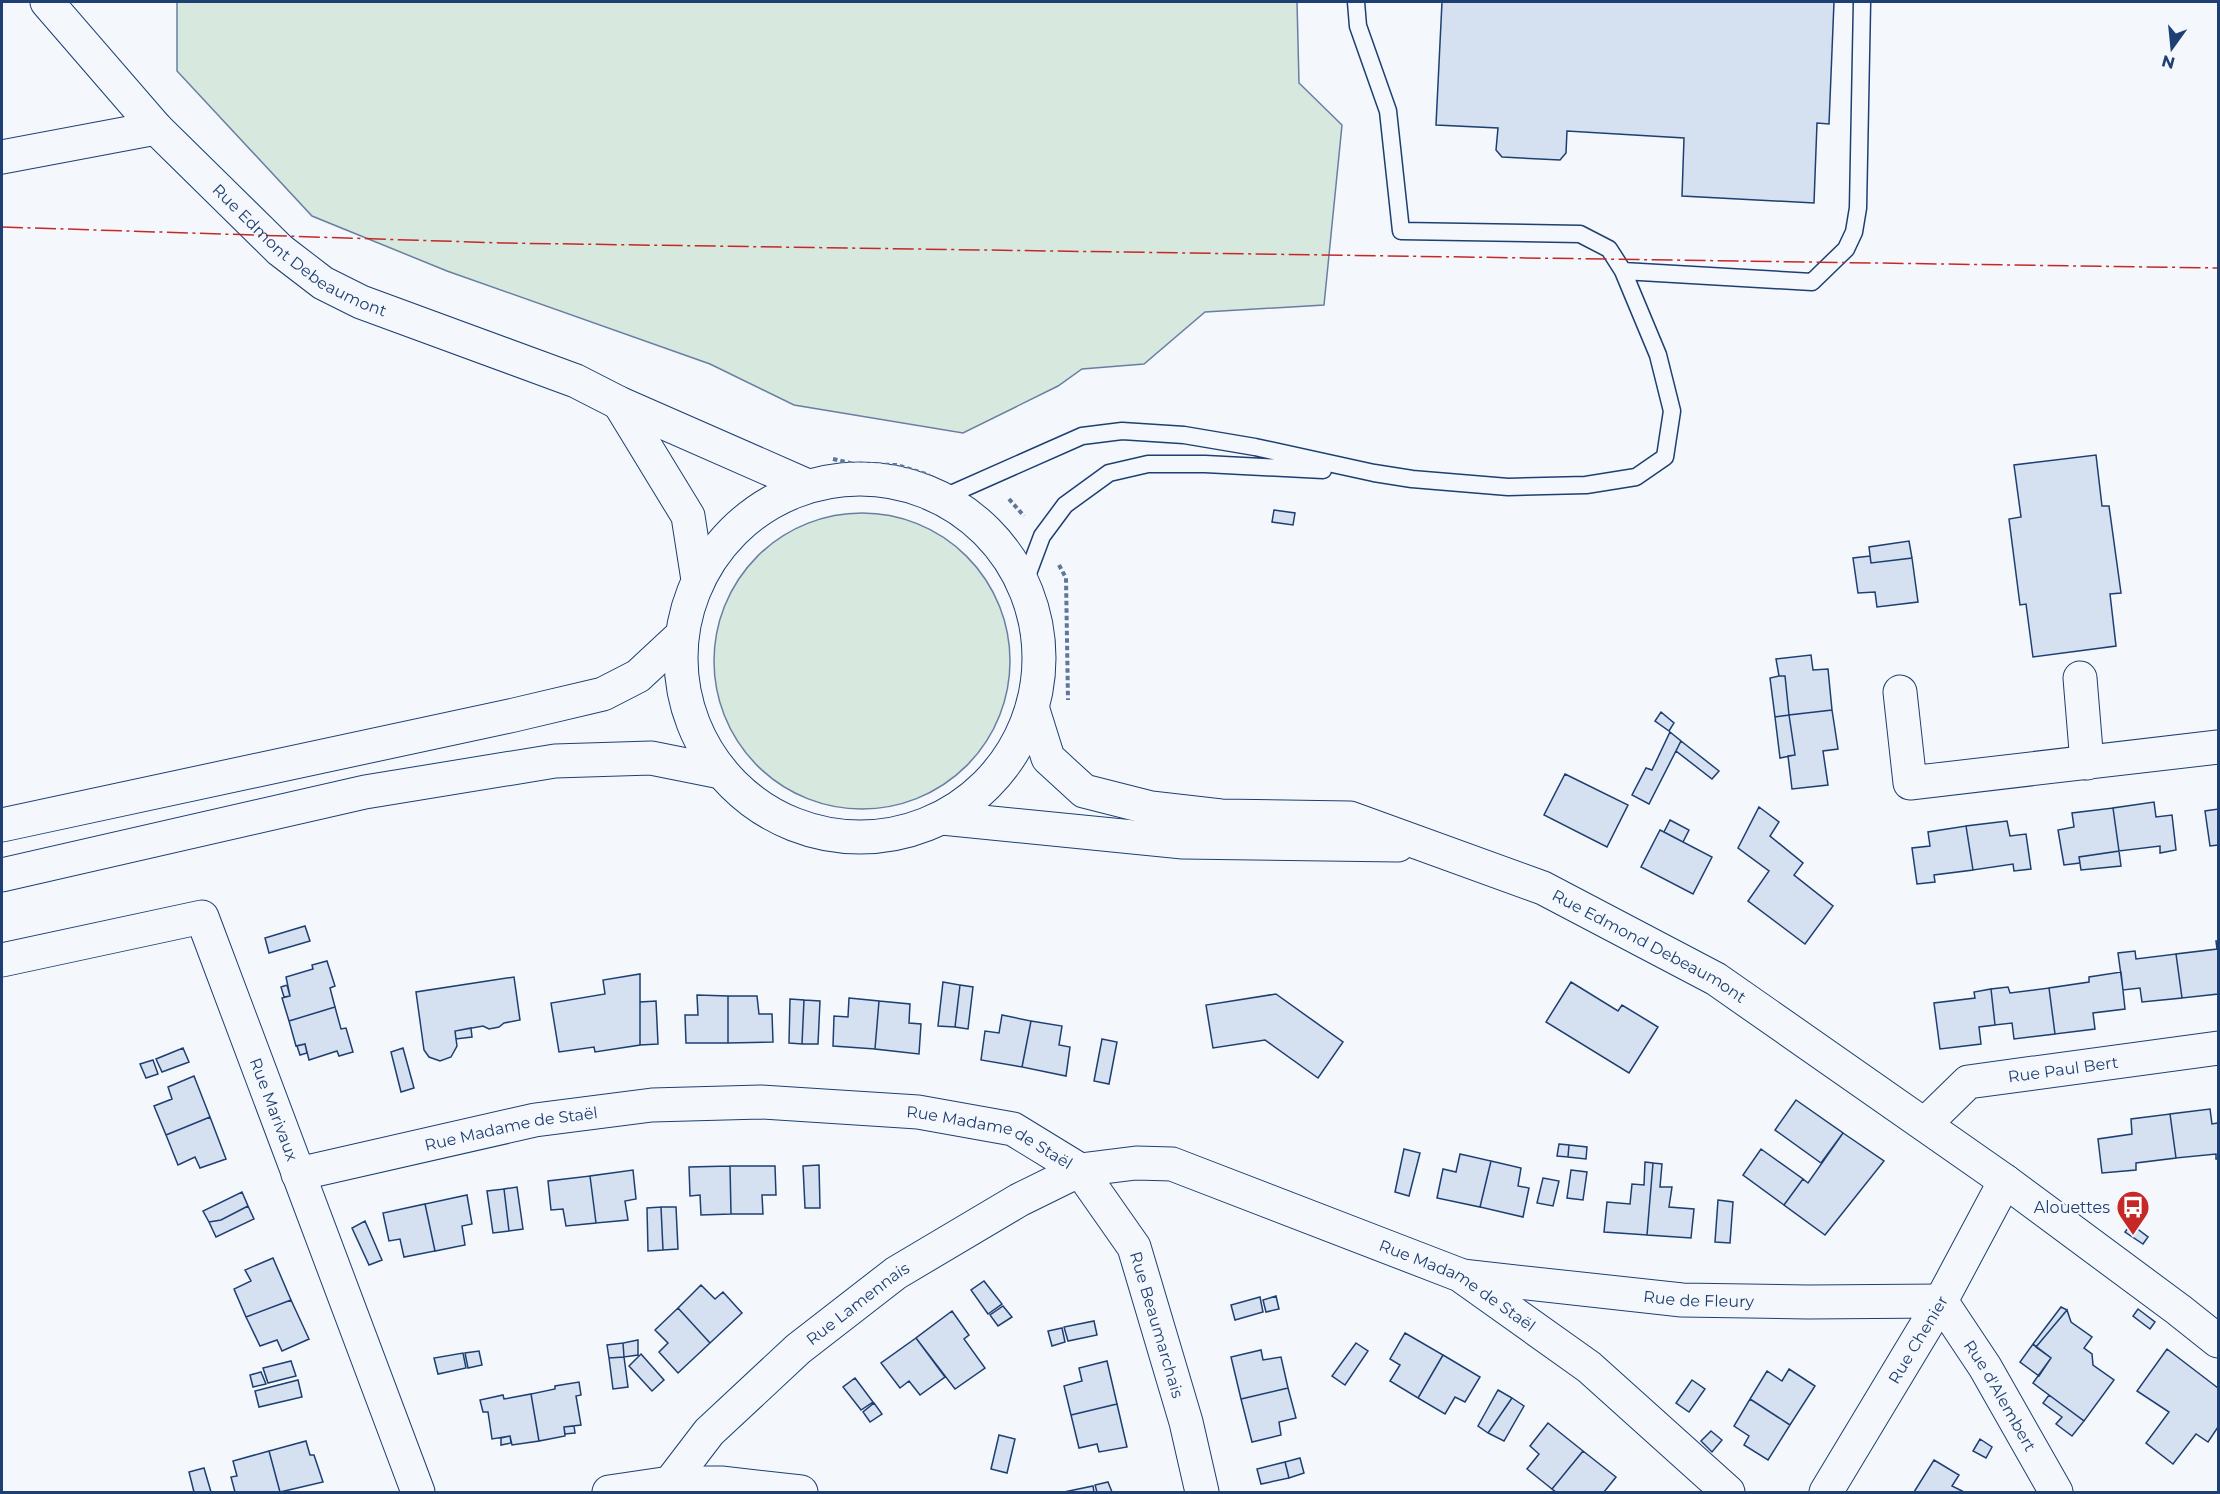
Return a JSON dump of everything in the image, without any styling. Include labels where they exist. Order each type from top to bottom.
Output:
[{"type":"street","name":"Rue Edmont Debeaumont","points":[[47,2],[156,128],[280,250],[323,283],[361,302],[576,381],[619,403],[808,486]]},
{"type":"street","points":[[2,157],[156,128]]},
{"type":"street","points":[[619,403],[688,516],[698,580]]},
{"type":"street","points":[[853,478],[899,482],[942,498],[976,520],[1004,549],[1024,584],[1037,625],[1040,668],[1033,710],[1012,754],[1000,769],[981,791],[942,818],[896,834],[847,837],[800,827],[757,804],[721,772],[696,731],[682,684],[681,636],[698,580],[718,548],[743,521],[774,501],[808,486],[853,478]]},
{"type":"street","points":[[2,825],[503,718],[603,694],[638,676],[681,636]]},
{"type":"street","points":[[2080,678],[2087,763]]},
{"type":"street","points":[[1900,692],[1910,783],[2218,747]]},
{"type":"street","name":"Rue Edmond Debeaumont","points":[[1033,710],[1048,758],[1084,791],[1151,808],[1221,816],[1350,818],[1543,888],[1716,979],[2005,1181],[2218,1341]]},
{"type":"street","points":[[2,875],[365,792],[555,761],[651,758],[721,772]]},
{"type":"street","points":[[942,818],[1183,842],[1423,845]]},
{"type":"street","name":"Rue Marivaux","points":[[2,960],[202,917],[418,1492]]},
{"type":"street","name":"Rue Paul Bert","points":[[1925,1124],[1968,1082],[2218,1048]]},
{"type":"street","name":"Rue Madame de Staël","points":[[298,1174],[535,1120],[652,1105],[761,1102],[918,1112],[1013,1129],[1080,1170],[1136,1163],[1172,1164],[1460,1275],[1588,1367],[1728,1492]]},
{"type":"street","name":"Rue Lamennais","points":[[670,1483],[709,1432],[798,1349],[896,1273],[1019,1200],[1080,1170]]},
{"type":"street","name":"Rue Beaumarchais","points":[[1080,1170],[1134,1247],[1186,1422],[1202,1492]]},
{"type":"street","name":"Rue Chenier","points":[[1826,1492],[1941,1301],[2005,1181]]},
{"type":"street","name":"Rue de Fleury","points":[[1460,1275],[1682,1300],[1941,1301]]},
{"type":"street","name":"Rue d'Alembert","points":[[1941,1301],[1984,1367],[2056,1492]]},
{"type":"street","points":[[2179,1310],[2218,1323]]},
{"type":"street","points":[[609,1492],[670,1483],[721,1483],[801,1492]]},
{"type":"lane","points":[[942,498],[1082,436],[1122,431],[1184,435],[1412,479],[1508,487],[1586,485],[1636,477],[1665,457],[1672,411],[1658,355],[1623,271],[1609,249],[1580,234],[1401,231],[1388,111],[1358,26],[1356,2]]},
{"type":"lane","points":[[1623,271],[1812,282],[1846,249],[1854,232],[1858,208],[1862,2]]},
{"type":"lane","points":[[1024,584],[1042,536],[1065,505],[1109,473],[1148,464],[1194,464],[1374,473]]},
{"type":"shaded area","points":[[177,2],[1297,2],[1299,83],[1342,125],[1324,305],[1205,312],[1144,364],[1082,369],[1058,386],[963,433],[794,405],[710,364],[447,271],[312,216],[177,71]]},
{"type":"shaded area","points":[[847,513],[877,513],[905,519],[932,530],[956,546],[977,567],[993,591],[1004,618],[1010,646],[1010,676],[1004,704],[993,731],[977,755],[956,776],[932,792],[905,803],[877,809],[847,809],[819,803],[792,792],[768,776],[747,755],[731,731],[720,704],[714,676],[714,646],[720,618],[731,591],[747,567],[768,546],[792,530],[819,519]]},
{"type":"building","points":[[1442,2],[1834,2],[1829,124],[1817,123],[1814,203],[1682,196],[1684,138],[1567,131],[1566,153],[1560,160],[1502,157],[1496,150],[1498,128],[1436,125]]},
{"type":"building","points":[[2096,455],[2102,506],[2109,506],[2121,593],[2110,594],[2116,646],[2033,657],[2026,604],[2020,605],[2009,519],[2021,517],[2014,465]]},
{"type":"building","points":[[1274,510],[1295,513],[1293,525],[1272,522]]},
{"type":"building","points":[[1909,541],[1912,558],[1871,563],[1869,547]]},
{"type":"building","points":[[1870,556],[1871,563],[1912,558],[1918,602],[1877,607],[1875,592],[1858,593],[1853,558]]},
{"type":"building","points":[[1811,655],[1813,670],[1828,669],[1832,710],[1789,715],[1785,676],[1779,676],[1776,659]]},
{"type":"building","points":[[1785,676],[1789,715],[1775,717],[1770,678]]},
{"type":"building","points":[[1832,710],[1838,749],[1823,751],[1828,785],[1792,789],[1788,756],[1795,755],[1789,715]]},
{"type":"building","points":[[1661,712],[1674,723],[1669,731],[1655,721]]},
{"type":"building","points":[[1789,715],[1795,755],[1780,758],[1775,717]]},
{"type":"building","points":[[1670,732],[1681,741],[1649,804],[1632,795],[1646,768],[1652,770]]},
{"type":"building","points":[[1681,741],[1719,771],[1712,779],[1676,751]]},
{"type":"building","points":[[1565,774],[1628,805],[1607,847],[1544,815]]},
{"type":"building","points":[[2154,802],[2156,817],[2172,815],[2176,850],[2160,853],[2160,846],[2119,851],[2113,808]]},
{"type":"building","points":[[1759,807],[1779,822],[1770,836],[1803,863],[1794,875],[1833,906],[1805,944],[1748,901],[1769,871],[1738,848]]},
{"type":"building","points":[[2113,808],[2119,851],[2079,857],[2080,863],[2064,865],[2058,830],[2074,827],[2072,813]]},
{"type":"building","points":[[2218,809],[2218,845],[2210,846],[2205,811]]},
{"type":"building","points":[[1670,820],[1689,830],[1683,842],[1664,832]]},
{"type":"building","points":[[2007,821],[2010,836],[2026,834],[2031,869],[2014,871],[2013,864],[1973,870],[1966,826]]},
{"type":"building","points":[[1966,826],[1973,870],[1934,875],[1935,882],[1917,884],[1912,848],[1930,846],[1928,832]]},
{"type":"building","points":[[1660,830],[1712,857],[1693,894],[1641,867]]},
{"type":"building","points":[[2119,851],[2121,866],[2081,870],[2079,857]]},
{"type":"building","points":[[305,926],[310,941],[269,953],[265,938]]},
{"type":"building","points":[[2216,941],[2218,941],[2218,994],[2182,998],[2176,954],[2217,949]]},
{"type":"building","points":[[2135,951],[2136,959],[2176,954],[2182,998],[2142,1002],[2140,988],[2123,990],[2118,953]]},
{"type":"building","points":[[327,961],[335,986],[330,988],[335,1007],[289,1021],[282,998],[290,996],[286,977],[313,969],[312,965]]},
{"type":"building","points":[[2121,972],[2125,1009],[2093,1013],[2095,1029],[2055,1034],[2049,988],[2089,982],[2089,977]]},
{"type":"building","points":[[640,974],[640,1045],[595,1052],[594,1047],[559,1052],[551,1003],[605,994],[603,980]]},
{"type":"building","points":[[514,977],[520,1020],[489,1029],[483,1026],[455,1031],[457,1046],[451,1057],[440,1061],[429,1057],[424,1050],[416,992]]},
{"type":"building","points":[[943,982],[960,985],[955,1027],[938,1026]]},
{"type":"building","points":[[1571,982],[1618,1011],[1622,1005],[1658,1027],[1629,1073],[1546,1022]]},
{"type":"building","points":[[287,985],[290,996],[284,997],[281,987]]},
{"type":"building","points":[[960,985],[973,987],[968,1029],[955,1027]]},
{"type":"building","points":[[2008,987],[2010,993],[2049,988],[2055,1034],[2014,1039],[2012,1023],[1995,1025],[1991,989]]},
{"type":"building","points":[[1991,989],[1995,1025],[1979,1027],[1981,1044],[1940,1049],[1934,1003],[1975,998],[1974,992]]},
{"type":"building","points":[[1276,994],[1343,1042],[1318,1078],[1265,1040],[1213,1048],[1206,1005]]},
{"type":"building","points":[[697,995],[728,996],[728,1043],[686,1043],[685,1015],[698,1015]]},
{"type":"building","points":[[728,996],[757,996],[759,1014],[772,1014],[773,1042],[728,1043]]},
{"type":"building","points":[[849,998],[879,1001],[875,1049],[833,1046],[834,1016],[848,1017]]},
{"type":"building","points":[[790,999],[804,1000],[802,1044],[789,1043]]},
{"type":"building","points":[[804,1000],[820,1001],[818,1044],[802,1044]]},
{"type":"building","points":[[656,1001],[658,1044],[640,1045],[640,1002]]},
{"type":"building","points":[[879,1001],[910,1004],[909,1023],[921,1024],[919,1054],[875,1049]]},
{"type":"building","points":[[335,1007],[341,1029],[346,1028],[353,1052],[339,1056],[337,1051],[309,1060],[305,1044],[296,1046],[289,1021]]},
{"type":"building","points":[[1002,1015],[1031,1021],[1022,1067],[981,1060],[985,1031],[999,1033]]},
{"type":"building","points":[[1031,1021],[1062,1026],[1059,1045],[1070,1047],[1066,1076],[1022,1067]]},
{"type":"building","points":[[471,1028],[472,1037],[456,1039],[455,1031]]},
{"type":"building","points":[[1102,1039],[1117,1042],[1109,1084],[1094,1081]]},
{"type":"building","points":[[305,1044],[307,1053],[300,1055],[297,1046]]},
{"type":"building","points":[[183,1048],[189,1062],[162,1072],[156,1059]]},
{"type":"building","points":[[403,1048],[414,1088],[401,1092],[391,1052]]},
{"type":"building","points":[[153,1060],[158,1074],[146,1078],[140,1064]]},
{"type":"building","points":[[194,1076],[210,1117],[166,1135],[154,1106],[172,1099],[168,1087]]},
{"type":"building","points":[[1796,1100],[1843,1133],[1821,1163],[1775,1130]]},
{"type":"building","points":[[2210,1109],[2212,1124],[2218,1123],[2218,1159],[2216,1159],[2216,1154],[2176,1158],[2170,1114]]},
{"type":"building","points":[[2170,1114],[2176,1158],[2136,1163],[2136,1170],[2102,1173],[2098,1139],[2132,1134],[2131,1119]]},
{"type":"building","points":[[210,1117],[226,1159],[200,1168],[195,1157],[178,1165],[166,1135]]},
{"type":"building","points":[[1843,1133],[1884,1161],[1825,1235],[1784,1205],[1803,1179],[1808,1183]]},
{"type":"building","points":[[1559,1144],[1569,1145],[1568,1157],[1557,1156]]},
{"type":"building","points":[[1569,1145],[1587,1147],[1586,1159],[1568,1157]]},
{"type":"building","points":[[1404,1149],[1420,1153],[1409,1196],[1395,1192]]},
{"type":"building","points":[[1761,1149],[1803,1179],[1784,1205],[1743,1175]]},
{"type":"building","points":[[1460,1154],[1491,1161],[1480,1207],[1437,1198],[1443,1169],[1456,1172]]},
{"type":"building","points":[[1491,1161],[1521,1168],[1518,1186],[1529,1188],[1523,1217],[1480,1207]]},
{"type":"building","points":[[1645,1162],[1653,1163],[1647,1235],[1604,1232],[1607,1202],[1630,1204],[1632,1184],[1644,1185]]},
{"type":"building","points":[[1653,1163],[1662,1164],[1660,1187],[1672,1187],[1669,1207],[1694,1209],[1691,1238],[1647,1235]]},
{"type":"building","points":[[819,1165],[820,1208],[805,1208],[803,1166]]},
{"type":"building","points":[[730,1166],[731,1214],[701,1215],[700,1195],[690,1196],[689,1167]]},
{"type":"building","points":[[730,1166],[775,1166],[776,1195],[762,1195],[763,1214],[731,1214]]},
{"type":"building","points":[[633,1170],[636,1199],[625,1201],[628,1220],[596,1223],[590,1176]]},
{"type":"building","points":[[1571,1170],[1587,1172],[1583,1200],[1567,1198]]},
{"type":"building","points":[[590,1176],[596,1223],[566,1226],[563,1209],[551,1210],[548,1181]]},
{"type":"building","points":[[1543,1178],[1559,1181],[1553,1206],[1537,1203]]},
{"type":"building","points":[[517,1187],[523,1229],[509,1231],[504,1189]]},
{"type":"building","points":[[504,1189],[509,1231],[493,1233],[487,1191]]},
{"type":"building","points":[[242,1192],[248,1206],[221,1220],[209,1222],[203,1211]]},
{"type":"building","points":[[467,1195],[472,1224],[462,1226],[465,1245],[435,1251],[425,1204]]},
{"type":"building","points":[[1718,1200],[1733,1202],[1730,1243],[1715,1242]]},
{"type":"building","points":[[425,1204],[435,1251],[404,1257],[400,1239],[389,1241],[383,1213]]},
{"type":"building","points":[[248,1206],[254,1219],[216,1237],[209,1222],[221,1220]]},
{"type":"building","points":[[661,1207],[663,1250],[648,1251],[647,1208]]},
{"type":"building","points":[[661,1207],[676,1207],[678,1249],[663,1250]]},
{"type":"building","points":[[365,1221],[382,1260],[369,1265],[352,1228]]},
{"type":"building","points":[[2131,1224],[2148,1237],[2143,1244],[2125,1232]]},
{"type":"building","points":[[273,1258],[291,1300],[246,1317],[234,1289],[251,1281],[245,1270]]},
{"type":"building","points":[[984,1281],[1002,1304],[988,1314],[971,1290]]},
{"type":"building","points":[[701,1285],[715,1299],[723,1292],[742,1313],[710,1343],[678,1308]]},
{"type":"building","points":[[1276,1296],[1279,1309],[1266,1312],[1263,1300]]},
{"type":"building","points":[[1260,1297],[1263,1312],[1235,1320],[1231,1305]]},
{"type":"building","points":[[291,1300],[309,1339],[282,1351],[277,1340],[260,1346],[246,1317]]},
{"type":"building","points":[[1003,1306],[1012,1317],[998,1326],[990,1315]]},
{"type":"building","points":[[2061,1307],[2067,1310],[2036,1347],[2033,1344]]},
{"type":"building","points":[[678,1308],[710,1343],[678,1373],[659,1352],[668,1343],[655,1330]]},
{"type":"building","points":[[2138,1309],[2155,1322],[2150,1329],[2133,1316]]},
{"type":"building","points":[[2067,1310],[2071,1322],[2092,1337],[2084,1348],[2092,1354],[2093,1365],[2114,1380],[2084,1421],[2033,1383],[2051,1358],[2036,1347]]},
{"type":"building","points":[[952,1311],[969,1335],[964,1339],[985,1368],[955,1389],[916,1338]]},
{"type":"building","points":[[1094,1321],[1097,1335],[1068,1341],[1064,1327]]},
{"type":"building","points":[[1062,1328],[1065,1342],[1052,1346],[1048,1331]]},
{"type":"building","points":[[1405,1333],[1443,1355],[1418,1398],[1390,1381],[1400,1365],[1390,1359]]},
{"type":"building","points":[[916,1338],[945,1377],[920,1395],[909,1381],[900,1388],[881,1363]]},
{"type":"building","points":[[638,1340],[638,1355],[624,1357],[623,1343]]},
{"type":"building","points":[[623,1343],[624,1357],[609,1358],[607,1345]]},
{"type":"building","points":[[1356,1343],[1368,1351],[1345,1385],[1332,1376]]},
{"type":"building","points":[[2033,1344],[2051,1358],[2039,1376],[2020,1362]]},
{"type":"building","points":[[2167,1349],[2218,1388],[2218,1427],[2208,1442],[2196,1434],[2173,1464],[2146,1443],[2169,1412],[2137,1391]]},
{"type":"building","points":[[1261,1350],[1263,1360],[1281,1357],[1288,1388],[1241,1399],[1231,1357]]},
{"type":"building","points":[[479,1351],[482,1365],[468,1368],[465,1353]]},
{"type":"building","points":[[463,1353],[466,1368],[438,1374],[434,1358]]},
{"type":"building","points":[[641,1354],[664,1380],[652,1391],[629,1366]]},
{"type":"building","points":[[1443,1355],[1480,1377],[1465,1402],[1455,1397],[1445,1414],[1418,1398]]},
{"type":"building","points":[[624,1357],[628,1387],[613,1389],[609,1358]]},
{"type":"building","points":[[291,1361],[296,1376],[268,1383],[263,1368]]},
{"type":"building","points":[[1107,1361],[1117,1404],[1071,1415],[1064,1386],[1082,1381],[1079,1368]]},
{"type":"building","points":[[1789,1369],[1815,1386],[1790,1425],[1750,1399],[1767,1371],[1782,1381]]},
{"type":"building","points":[[261,1372],[266,1384],[253,1387],[250,1375]]},
{"type":"building","points":[[855,1378],[873,1402],[861,1410],[843,1387]]},
{"type":"building","points":[[298,1380],[302,1397],[259,1407],[255,1391]]},
{"type":"building","points":[[1692,1380],[1705,1389],[1689,1412],[1676,1403]]},
{"type":"building","points":[[579,1382],[581,1395],[576,1396],[581,1425],[564,1427],[565,1436],[539,1441],[531,1394],[555,1389],[555,1386]]},
{"type":"building","points":[[1288,1388],[1296,1418],[1279,1422],[1281,1435],[1252,1442],[1241,1399]]},
{"type":"building","points":[[1498,1390],[1512,1398],[1488,1433],[1478,1426]]},
{"type":"building","points":[[531,1394],[539,1441],[512,1445],[510,1436],[492,1439],[488,1412],[483,1412],[480,1400],[503,1395],[504,1399]]},
{"type":"building","points":[[2049,1395],[2084,1421],[2072,1436],[2056,1424],[2062,1417],[2043,1403]]},
{"type":"building","points":[[1512,1398],[1524,1406],[1504,1441],[1488,1433]]},
{"type":"building","points":[[1750,1399],[1790,1425],[1768,1460],[1744,1445],[1749,1436],[1734,1426]]},
{"type":"building","points":[[874,1403],[882,1414],[870,1422],[863,1412]]},
{"type":"building","points":[[1117,1404],[1127,1447],[1099,1452],[1097,1444],[1079,1448],[1071,1415]]},
{"type":"building","points":[[1548,1423],[1583,1451],[1552,1489],[1527,1469],[1539,1454],[1530,1446]]},
{"type":"building","points":[[574,1426],[575,1433],[565,1434],[564,1427]]},
{"type":"building","points":[[1711,1431],[1722,1440],[1712,1452],[1701,1441]]},
{"type":"building","points":[[999,1435],[1015,1439],[1007,1473],[991,1469]]},
{"type":"building","points":[[510,1436],[511,1443],[501,1445],[501,1438]]},
{"type":"building","points":[[1980,1439],[1992,1447],[1986,1458],[1973,1451]]},
{"type":"building","points":[[306,1441],[310,1455],[314,1455],[323,1482],[280,1492],[269,1451]]},
{"type":"building","points":[[269,1451],[280,1492],[235,1492],[231,1477],[237,1476],[233,1461]]},
{"type":"building","points":[[1583,1451],[1616,1477],[1604,1492],[1556,1492],[1552,1489]]},
{"type":"building","points":[[1300,1458],[1304,1473],[1289,1478],[1285,1462]]},
{"type":"building","points":[[1934,1460],[1959,1475],[1952,1486],[1964,1492],[1914,1492]]},
{"type":"building","points":[[1285,1462],[1289,1478],[1261,1484],[1257,1469]]},
{"type":"building","points":[[204,1468],[211,1492],[194,1492],[189,1472]]},
{"type":"building","points":[[1108,1482],[1112,1492],[1097,1492],[1095,1485]]},
{"type":"building","points":[[1093,1486],[1094,1492],[1064,1492]]},
{"type":"power","points":[[2,227],[503,243],[2218,268]]},
{"type":"place","name":"Alouettes","points":[[2133,1236]]}]
